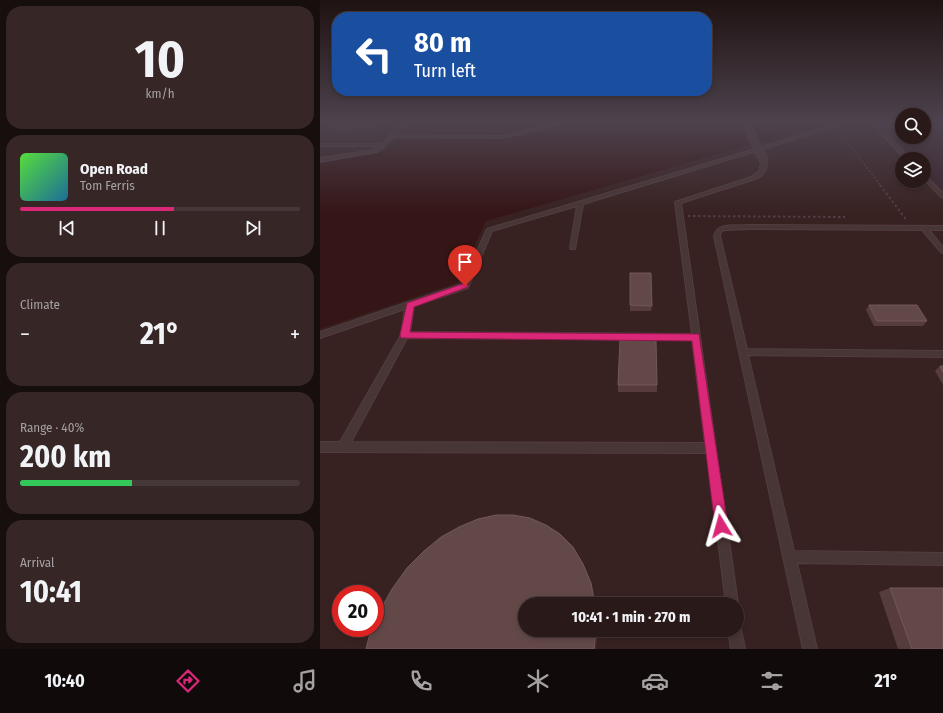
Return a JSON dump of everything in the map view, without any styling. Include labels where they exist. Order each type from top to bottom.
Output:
[{"type":"street","points":[[760,153],[764,161]]},
{"type":"lane","points":[[320,160],[357,153]]},
{"type":"lane","points":[[320,336],[465,286],[489,230],[746,153]]},
{"type":"lane","points":[[731,597],[678,202],[753,178],[761,174],[764,168],[764,161]]},
{"type":"lane","points":[[931,183],[943,196]]},
{"type":"lane","points":[[573,248],[580,203]]},
{"type":"lane","points":[[810,649],[717,236],[718,232],[722,228],[756,227],[943,228]]},
{"type":"lane","points":[[924,228],[943,250]]},
{"type":"lane","points":[[343,447],[405,335],[410,305]]},
{"type":"lane","points":[[405,335],[696,337]]},
{"type":"lane","points":[[743,352],[943,354]]},
{"type":"lane","points":[[320,447],[711,448]]},
{"type":"lane","points":[[789,557],[943,559]]},
{"type":"lane","points":[[736,637],[738,649]]},
{"type":"path","points":[[856,153],[905,218],[897,218]]},
{"type":"path","points":[[680,216],[851,217]]},
{"type":"shaded area","points":[[371,153],[720,153],[486,221],[457,283],[320,329],[320,162]]},
{"type":"shaded area","points":[[931,153],[943,153],[943,190],[931,178]]},
{"type":"building","points":[[630,273],[651,273],[652,306],[630,305]]},
{"type":"building","points":[[869,305],[917,305],[927,321],[877,321]]},
{"type":"building","points":[[620,340],[656,340],[657,385],[618,385]]},
{"type":"building","points":[[496,515],[513,515],[530,518],[546,525],[560,534],[573,547],[583,564],[591,583],[594,597],[518,597],[518,637],[595,637],[594,649],[366,649],[369,637],[384,637],[384,603],[407,568],[441,537],[478,519]]},
{"type":"building","points":[[890,588],[943,588],[943,649],[912,649]]},
{"type":"route","points":[[465,286],[410,305],[405,335],[696,337],[721,526]]}]
